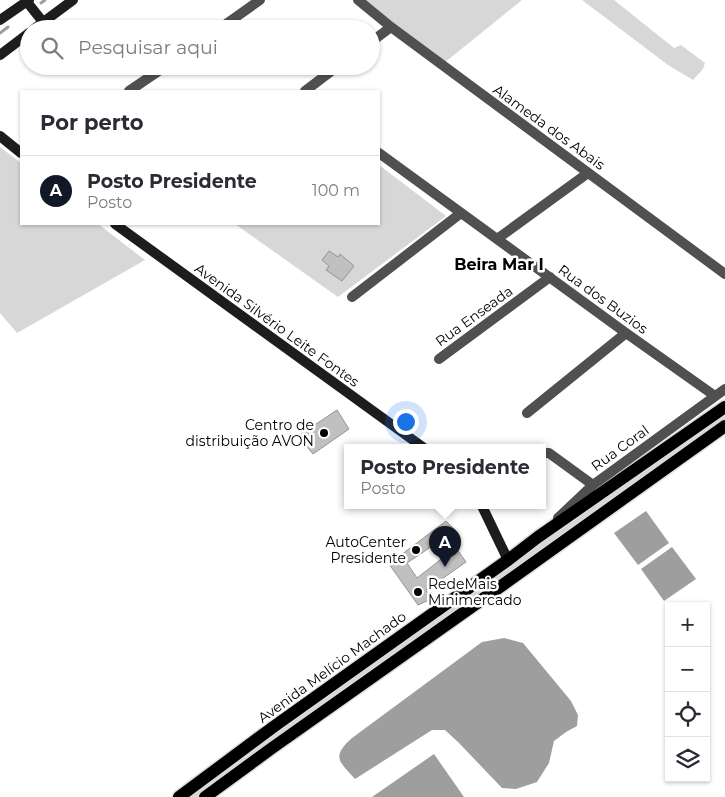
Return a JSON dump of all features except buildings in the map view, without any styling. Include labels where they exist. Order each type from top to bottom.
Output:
[{"type":"main road","points":[[46,20],[73,0]]},
{"type":"main road","points":[[0,20],[28,1],[42,20]]},
{"type":"main road","points":[[0,55],[20,40]]},
{"type":"main road","points":[[0,136],[20,152]]},
{"type":"main road","name":"Avenida Silvério Leite Fontes","points":[[116,225],[418,444]]},
{"type":"main road","name":"Avenida Melício Machado","points":[[179,797],[538,537],[725,407]]},
{"type":"main road","points":[[205,797],[725,426]]},
{"type":"main road","points":[[483,509],[508,560]]},
{"type":"street","points":[[232,20],[260,0]]},
{"type":"street","name":"Alameda dos Abais","points":[[358,0],[391,28],[725,274]]},
{"type":"street","points":[[380,36],[391,28]]},
{"type":"street","points":[[137,89],[155,75]]},
{"type":"street","points":[[305,90],[326,75]]},
{"type":"street","name":"Rua dos Buzios","points":[[380,154],[715,396]]},
{"type":"street","points":[[497,239],[588,173]]},
{"type":"street","points":[[352,297],[461,213]]},
{"type":"street","name":"Rua Enseada","points":[[439,359],[550,277]]},
{"type":"street","points":[[527,413],[626,333]]},
{"type":"street","name":"Rua Coral","points":[[538,537],[592,485],[725,388]]},
{"type":"street","points":[[546,453],[592,485]]},
{"type":"shaded area","points":[[361,0],[522,0],[444,63]]},
{"type":"shaded area","points":[[582,0],[614,0],[674,48],[681,45],[705,63],[703,69],[693,80],[668,65]]},
{"type":"shaded area","points":[[0,147],[20,162],[20,225],[99,225],[145,260],[17,333],[0,313]]},
{"type":"shaded area","points":[[380,166],[446,216],[338,297],[236,225],[380,225]]},
{"type":"shaded area","points":[[725,413],[725,422],[201,797],[188,797],[562,525]]},
{"type":"shaded area","points":[[646,511],[669,543],[638,565],[614,533]]},
{"type":"shaded area","points":[[672,547],[696,579],[664,601],[641,569]]},
{"type":"shaded area","points":[[504,638],[523,643],[571,701],[578,715],[577,726],[554,741],[549,763],[537,782],[516,789],[502,788],[445,730],[432,730],[355,779],[341,763],[341,750],[352,738],[482,642]]},
{"type":"shaded area","points":[[434,754],[464,797],[372,797]]},
{"type":"waterway","points":[[41,3],[45,0]]},
{"type":"waterway","points":[[0,33],[8,27]]},
{"type":"place","name":"Centro de distribuição AVON","points":[[324,433]]},
{"type":"place","name":"AutoCenter Presidente","points":[[416,550]]},
{"type":"place","name":"Posto Presidente","points":[[445,567]]},
{"type":"place","name":"RedeMais Minimercado","points":[[418,592]]},
{"type":"district","name":"Beira Mar I","points":[[499,264]]}]
